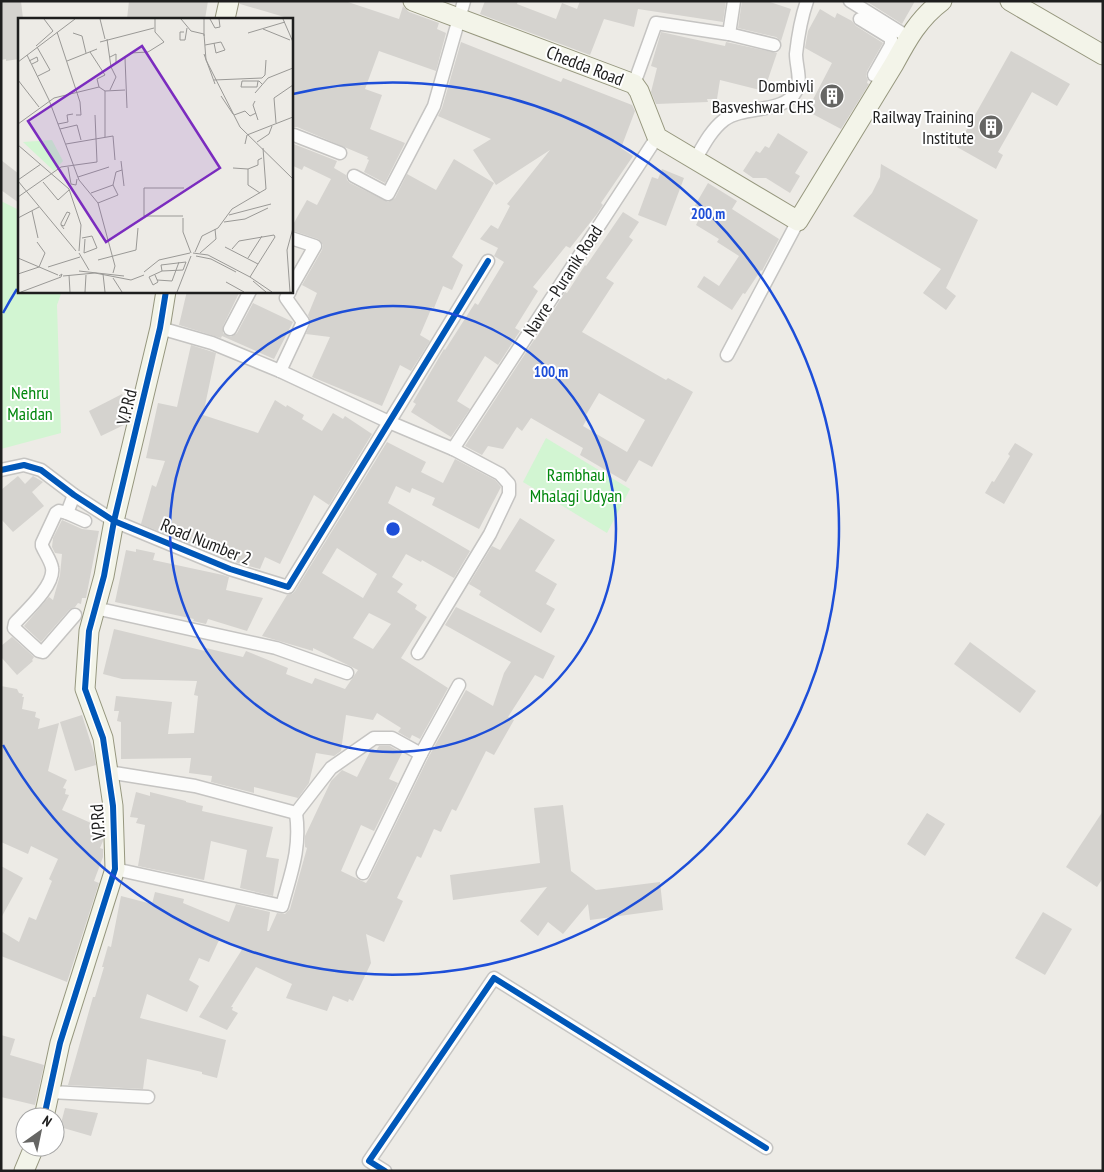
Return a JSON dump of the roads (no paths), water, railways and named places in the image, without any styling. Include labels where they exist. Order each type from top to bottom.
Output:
[{"type":"street","points":[[225,18],[229,1]]},
{"type":"street","name":"Chedda Road","points":[[413,1],[462,10],[634,84],[639,91],[657,137]]},
{"type":"street","points":[[729,34],[734,1]]},
{"type":"street","points":[[695,160],[713,131],[725,120],[742,111],[785,104],[796,92],[799,81],[796,56],[800,25],[806,1]]},
{"type":"street","points":[[874,75],[889,61],[926,14],[942,1]]},
{"type":"street","points":[[1010,1],[1103,55]]},
{"type":"street","points":[[727,355],[798,221],[889,61],[892,41],[890,31],[851,2]]},
{"type":"street","points":[[354,176],[388,194],[434,106],[462,10]]},
{"type":"street","points":[[860,19],[908,37]]},
{"type":"street","points":[[634,84],[656,22],[729,34],[774,45]]},
{"type":"street","points":[[292,135],[340,153]]},
{"type":"street","points":[[657,137],[798,221]]},
{"type":"street","name":"Navre - Puranik Road","points":[[453,449],[657,137]]},
{"type":"street","points":[[292,238],[315,246],[292,286]]},
{"type":"street","points":[[389,422],[488,261]]},
{"type":"street","name":"V.P.Rd","points":[[46,1107],[60,1043],[115,869],[113,806],[103,738],[85,689],[89,631],[82,613],[104,576],[114,521],[160,328],[166,292]]},
{"type":"street","points":[[230,328],[249,292]]},
{"type":"street","points":[[280,371],[302,322],[286,298],[289,292]]},
{"type":"street","points":[[160,328],[212,343],[280,371],[389,422],[453,449],[500,474],[509,484],[509,494],[490,534],[418,653]]},
{"type":"street","name":"Road Number 2","points":[[114,521],[230,569],[288,587],[389,422]]},
{"type":"street","points":[[1,470],[24,465],[41,470],[74,495],[114,521]]},
{"type":"street","points":[[66,513],[74,495]]},
{"type":"street","points":[[85,521],[59,511],[56,513],[42,543],[52,567],[52,576],[48,586],[15,624],[14,628],[39,651],[43,652],[82,613],[276,648],[347,673]]},
{"type":"street","points":[[363,873],[421,754],[459,685]]},
{"type":"street","points":[[115,869],[282,906],[298,851],[299,830],[296,814],[331,768],[374,738],[392,738],[421,754]]},
{"type":"street","points":[[108,772],[195,786],[296,814]]},
{"type":"street","points":[[385,1171],[369,1161],[494,978],[766,1148]]},
{"type":"street","points":[[50,1092],[148,1097]]},
{"type":"street","points":[[24,1171],[30,1157]]},
{"type":"place","name":"Dombivli Basveshwar CHS","points":[[832,96]]},
{"type":"place","name":"Railway Training Institute","points":[[991,127]]},
{"type":"park label","name":"Nehru Maidan","points":[[30,403]]},
{"type":"park label","name":"Rambhau Mhalagi Udyan","points":[[576,485]]}]
